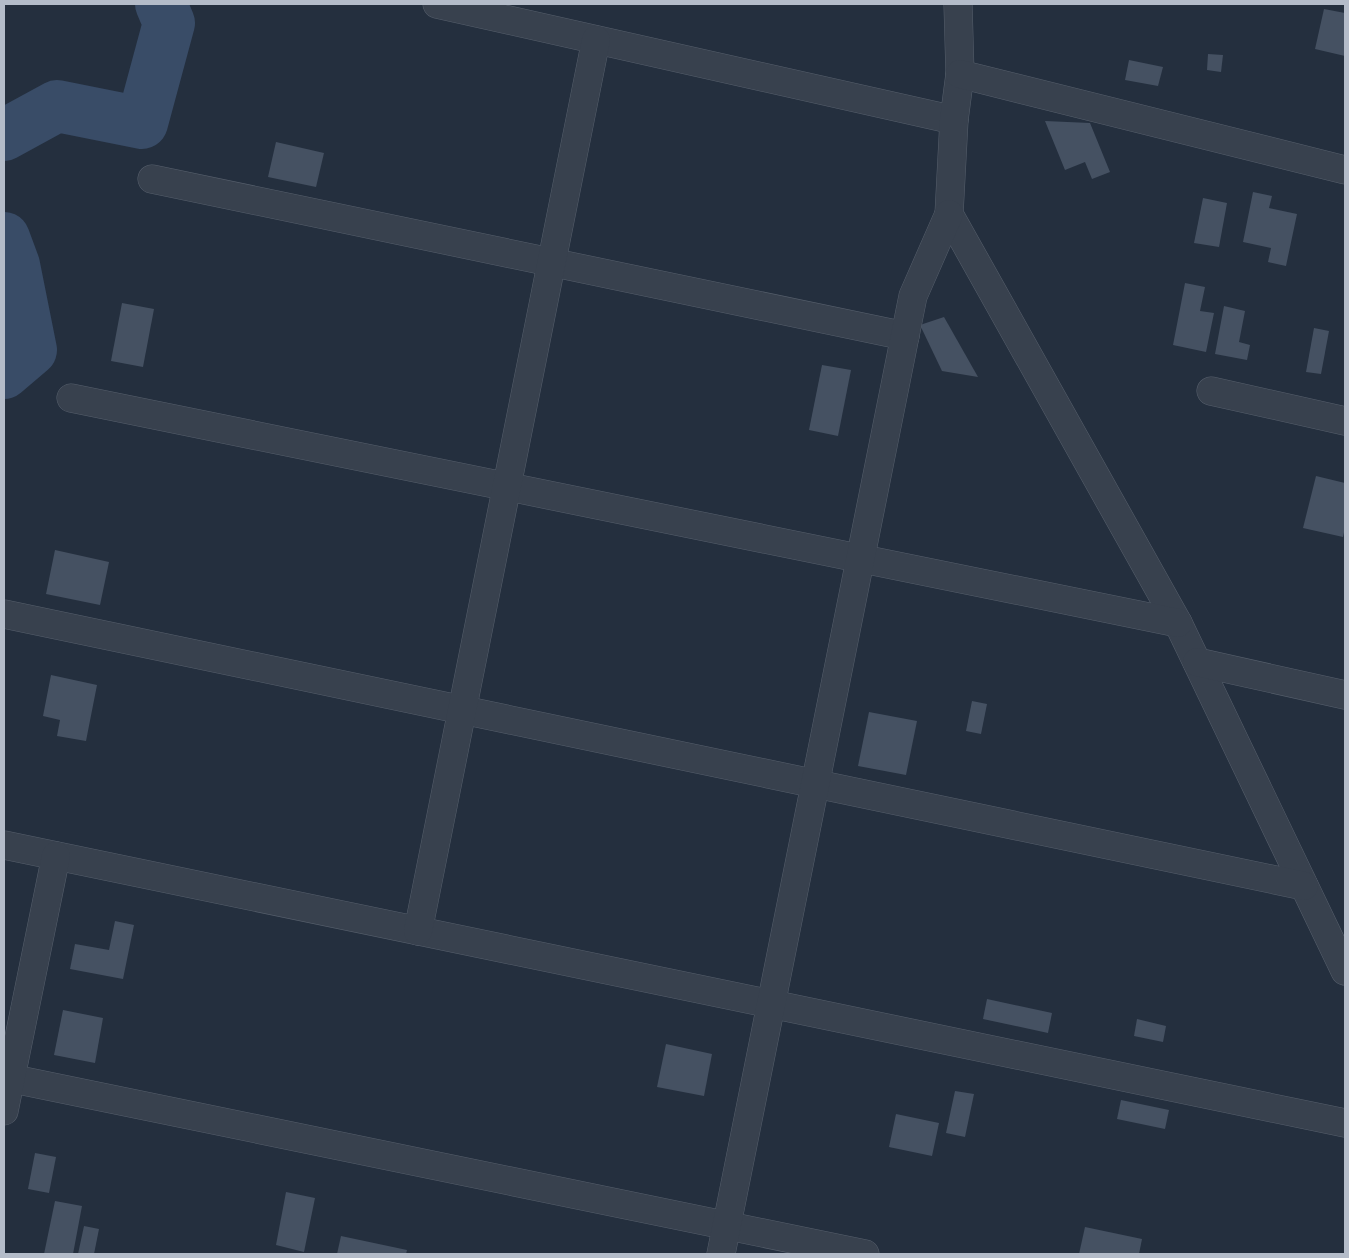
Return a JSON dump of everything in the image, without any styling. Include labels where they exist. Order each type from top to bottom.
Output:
[{"type":"street","points":[[437,4],[954,120]]},
{"type":"street","points":[[721,1254],[913,296],[950,214],[954,120],[960,74],[958,4]]},
{"type":"street","points":[[418,931],[596,40]]},
{"type":"street","points":[[960,74],[1345,170]]},
{"type":"street","points":[[152,179],[905,336]]},
{"type":"street","points":[[950,214],[1178,624],[1345,971]]},
{"type":"street","points":[[1211,391],[1345,420]]},
{"type":"street","points":[[70,398],[1178,624]]},
{"type":"street","points":[[4,614],[1304,886]]},
{"type":"street","points":[[1197,662],[1345,695]]},
{"type":"street","points":[[4,845],[1345,1123]]},
{"type":"street","points":[[4,1111],[7,1077],[56,856]]},
{"type":"street","points":[[7,1077],[864,1254]]},
{"type":"building","points":[[1324,9],[1345,13],[1345,56],[1315,49]]},
{"type":"building","points":[[1208,54],[1223,55],[1221,72],[1207,70]]},
{"type":"building","points":[[1129,60],[1163,67],[1158,86],[1125,80]]},
{"type":"building","points":[[1045,121],[1090,123],[1110,172],[1092,179],[1085,162],[1065,170]]},
{"type":"building","points":[[276,142],[324,153],[316,187],[268,177]]},
{"type":"building","points":[[1253,192],[1272,196],[1269,208],[1297,214],[1286,266],[1268,262],[1271,248],[1243,242]]},
{"type":"building","points":[[1203,198],[1227,203],[1219,247],[1194,243]]},
{"type":"building","points":[[1185,283],[1205,287],[1200,311],[1214,313],[1206,352],[1173,345]]},
{"type":"building","points":[[122,303],[154,309],[143,367],[111,361]]},
{"type":"building","points":[[1224,306],[1245,311],[1239,342],[1250,345],[1247,360],[1215,354]]},
{"type":"building","points":[[944,317],[978,377],[942,371],[920,325]]},
{"type":"building","points":[[1314,328],[1329,331],[1321,374],[1306,372]]},
{"type":"building","points":[[822,365],[851,370],[838,436],[809,430]]},
{"type":"building","points":[[1316,476],[1345,483],[1345,528],[1343,537],[1303,528]]},
{"type":"building","points":[[55,550],[109,562],[100,605],[46,594]]},
{"type":"building","points":[[51,675],[97,685],[86,741],[57,736],[60,720],[43,716]]},
{"type":"building","points":[[972,701],[987,704],[981,734],[966,731]]},
{"type":"building","points":[[869,712],[917,721],[906,775],[858,766]]},
{"type":"building","points":[[115,921],[134,925],[123,979],[70,969],[75,944],[109,950]]},
{"type":"building","points":[[987,999],[1052,1013],[1048,1033],[983,1019]]},
{"type":"building","points":[[63,1010],[103,1018],[95,1063],[54,1055]]},
{"type":"building","points":[[1137,1019],[1166,1026],[1163,1042],[1134,1036]]},
{"type":"building","points":[[666,1044],[712,1054],[704,1096],[657,1087]]},
{"type":"building","points":[[955,1091],[974,1094],[965,1137],[946,1133]]},
{"type":"building","points":[[1121,1100],[1169,1110],[1165,1129],[1117,1119]]},
{"type":"building","points":[[896,1114],[939,1123],[932,1156],[889,1147]]},
{"type":"building","points":[[35,1153],[56,1157],[49,1193],[28,1189]]},
{"type":"building","points":[[286,1192],[315,1198],[304,1252],[276,1245]]},
{"type":"building","points":[[55,1201],[82,1206],[73,1254],[44,1254]]},
{"type":"building","points":[[84,1226],[99,1229],[94,1254],[78,1254]]},
{"type":"building","points":[[1085,1227],[1142,1239],[1139,1254],[1079,1254]]},
{"type":"building","points":[[341,1236],[407,1250],[406,1254],[337,1254]]},
{"type":"waterway","points":[[4,135],[57,106],[142,123],[169,23],[161,4]]},
{"type":"waterway","points":[[4,238],[14,265],[31,350],[4,373]]}]
